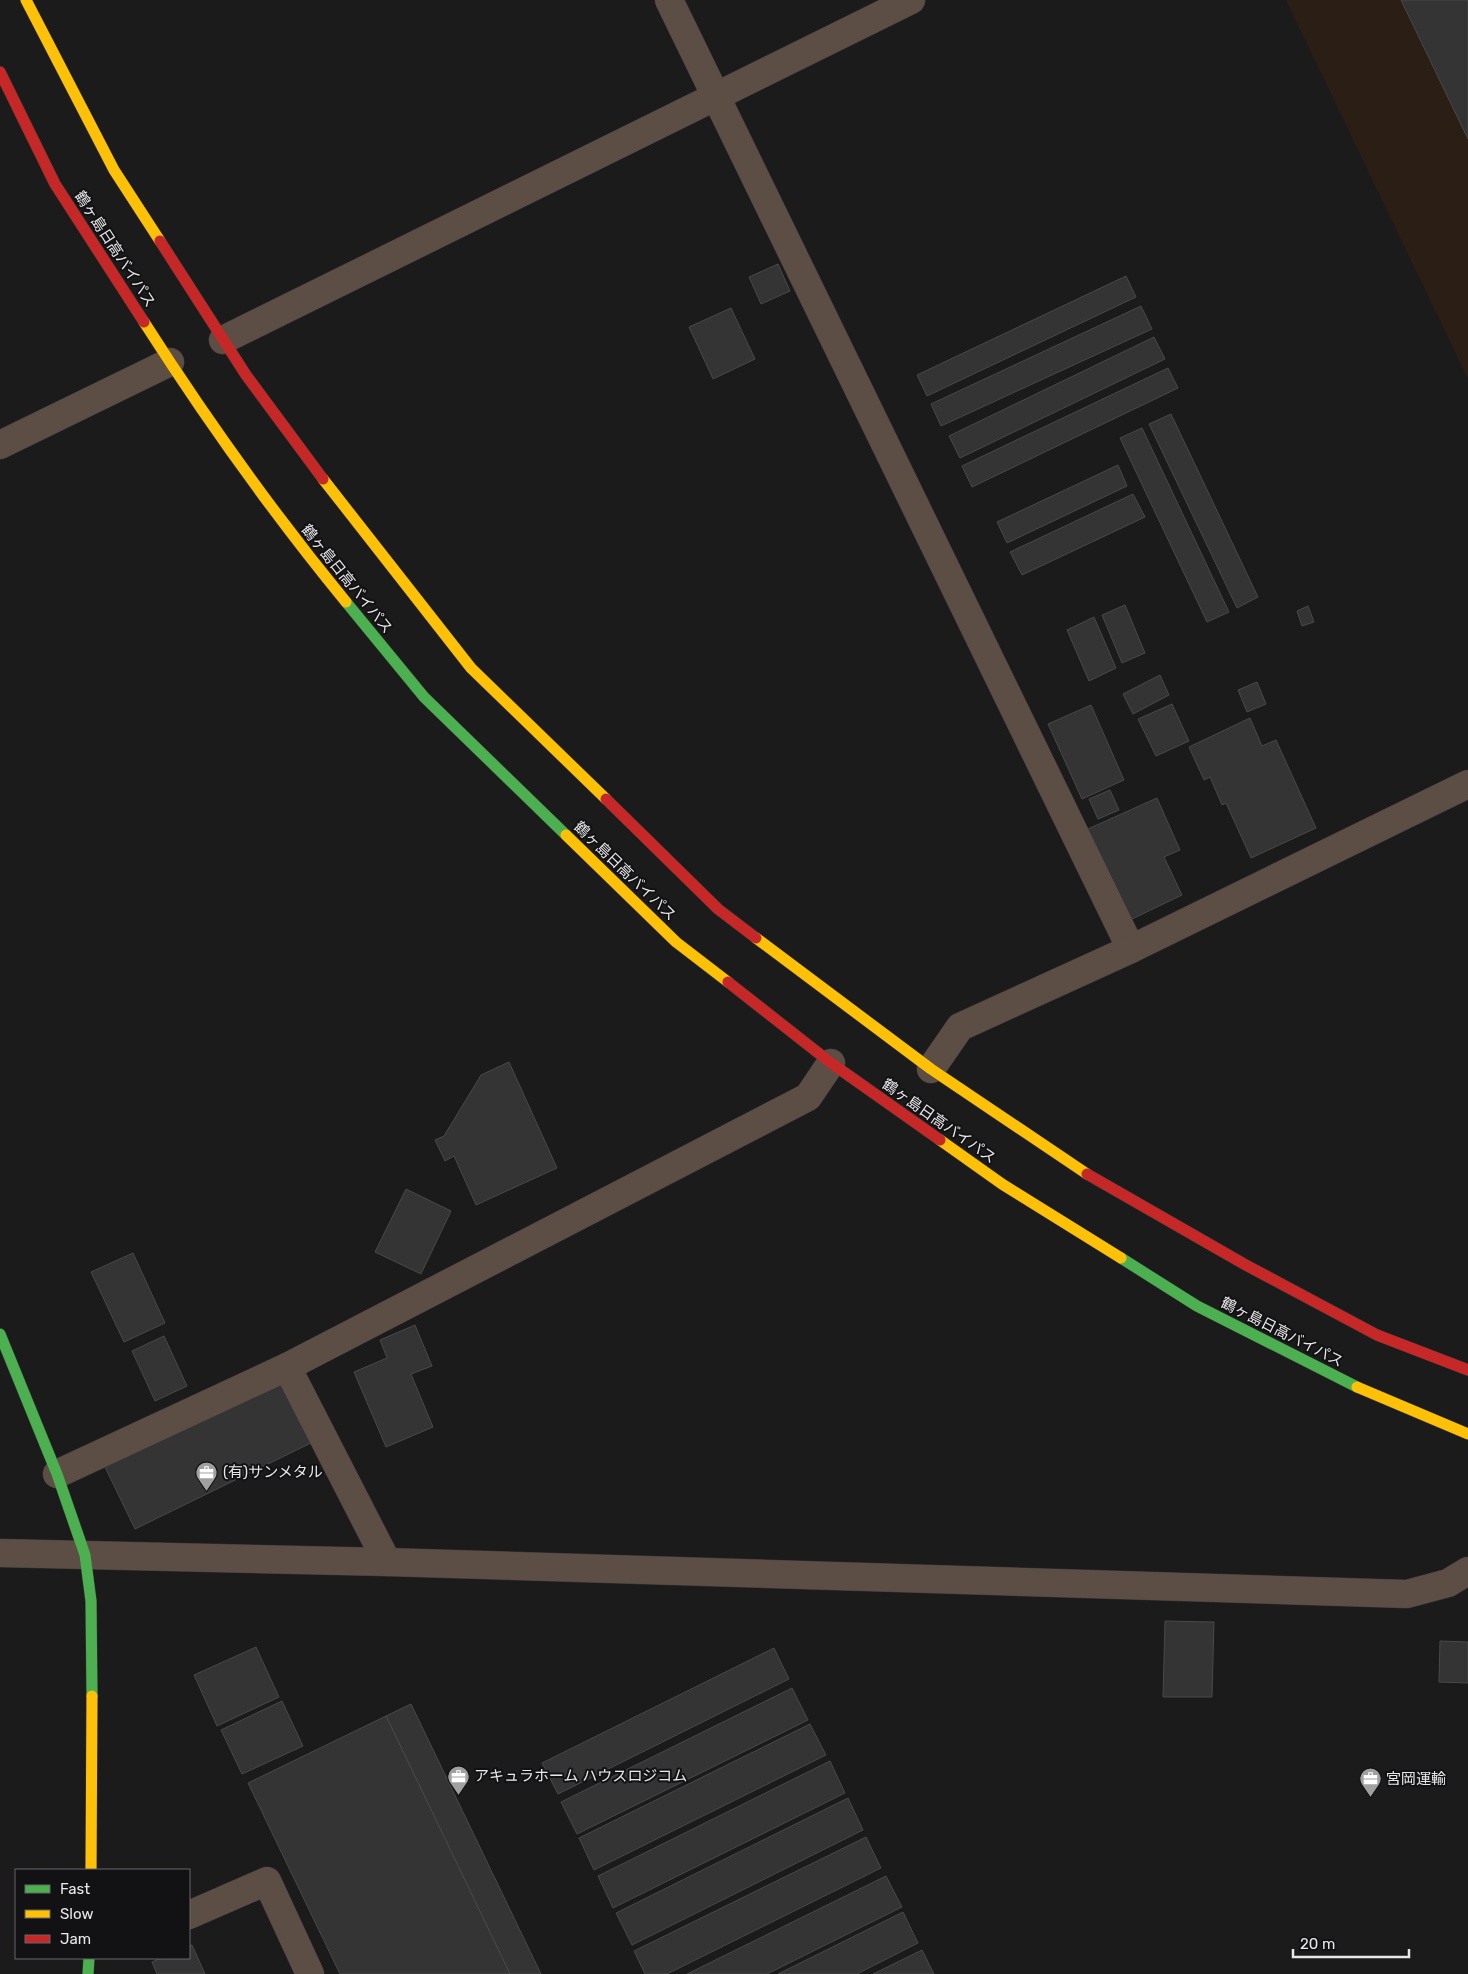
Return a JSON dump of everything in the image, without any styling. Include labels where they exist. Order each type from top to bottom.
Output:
[{"type":"main road","points":[[26,0],[114,170],[246,376],[339,501],[471,668],[718,909],[932,1069],[1084,1172],[1244,1264],[1377,1334],[1468,1370]]},
{"type":"main road","name":"鶴ヶ島日高バイパス","points":[[0,72],[55,184],[193,398],[292,536],[424,697],[676,942],[831,1063],[1002,1184],[1197,1306],[1348,1383],[1468,1434]]},
{"type":"main road","points":[[0,1334],[57,1474],[85,1555],[90,1601],[93,1723],[91,1869]]},
{"type":"street","points":[[669,0],[1131,949]]},
{"type":"street","points":[[223,340],[911,0]]},
{"type":"street","points":[[0,445],[170,362]]},
{"type":"street","points":[[932,1069],[960,1027],[1131,949],[1468,784]]},
{"type":"street","points":[[57,1474],[287,1367],[808,1097],[831,1063]]},
{"type":"street","points":[[287,1367],[387,1562]]},
{"type":"street","points":[[0,1553],[387,1562],[1407,1594],[1448,1584],[1468,1571]]},
{"type":"street","points":[[190,1915],[267,1881],[310,1974]]},
{"type":"shaded area","points":[[1286,0],[1468,0],[1468,379]]},
{"type":"building","points":[[1401,0],[1468,0],[1468,139]]},
{"type":"building","points":[[778,264],[790,291],[761,304],[749,277]]},
{"type":"building","points":[[1126,276],[1136,297],[927,396],[917,375]]},
{"type":"building","points":[[1141,306],[1152,329],[941,426],[931,404]]},
{"type":"building","points":[[731,308],[755,359],[713,379],[689,327]]},
{"type":"building","points":[[1154,337],[1165,359],[960,458],[949,436]]},
{"type":"building","points":[[1168,368],[1178,388],[972,487],[962,466]]},
{"type":"building","points":[[1171,414],[1258,597],[1237,608],[1149,424]]},
{"type":"building","points":[[1142,428],[1229,612],[1207,622],[1120,438]]},
{"type":"building","points":[[1118,465],[1127,486],[1007,543],[997,522]]},
{"type":"building","points":[[1133,494],[1145,517],[1022,575],[1010,552]]},
{"type":"building","points":[[1125,605],[1145,653],[1122,663],[1102,615]]},
{"type":"building","points":[[1308,606],[1314,622],[1302,626],[1297,611]]},
{"type":"building","points":[[1094,617],[1116,668],[1089,681],[1067,630]]},
{"type":"building","points":[[1160,675],[1169,695],[1133,714],[1123,694]]},
{"type":"building","points":[[1257,682],[1266,704],[1247,712],[1238,690]]},
{"type":"building","points":[[1172,704],[1189,741],[1156,756],[1138,719]]},
{"type":"building","points":[[1091,705],[1124,780],[1082,799],[1048,724]]},
{"type":"building","points":[[1250,718],[1262,746],[1276,740],[1316,828],[1251,858],[1226,803],[1222,805],[1210,777],[1204,780],[1189,747]]},
{"type":"building","points":[[1110,790],[1119,810],[1098,819],[1089,799]]},
{"type":"building","points":[[1157,798],[1180,850],[1164,857],[1182,895],[1130,920],[1088,829]]},
{"type":"building","points":[[509,1062],[557,1168],[476,1205],[454,1156],[445,1161],[435,1140],[444,1136],[481,1075]]},
{"type":"building","points":[[406,1189],[451,1211],[421,1274],[375,1252]]},
{"type":"building","points":[[133,1253],[165,1323],[124,1342],[91,1272]]},
{"type":"building","points":[[415,1325],[432,1366],[411,1374],[433,1427],[386,1447],[354,1372],[387,1358],[380,1340]]},
{"type":"building","points":[[164,1336],[187,1386],[155,1401],[132,1351]]},
{"type":"building","points":[[279,1379],[311,1443],[135,1529],[104,1465]]},
{"type":"building","points":[[1165,1621],[1214,1622],[1212,1697],[1163,1697]]},
{"type":"building","points":[[1440,1641],[1468,1642],[1468,1683],[1439,1682]]},
{"type":"building","points":[[256,1647],[279,1697],[217,1726],[194,1675]]},
{"type":"building","points":[[774,1648],[789,1679],[558,1794],[542,1763]]},
{"type":"building","points":[[792,1688],[808,1720],[577,1834],[561,1802]]},
{"type":"building","points":[[282,1701],[303,1746],[242,1774],[221,1730]]},
{"type":"building","points":[[411,1704],[541,1974],[510,1974],[386,1716]]},
{"type":"building","points":[[386,1716],[510,1974],[340,1974],[248,1783]]},
{"type":"building","points":[[810,1724],[826,1755],[594,1870],[579,1838]]},
{"type":"building","points":[[830,1761],[845,1793],[613,1908],[598,1876]]},
{"type":"building","points":[[848,1798],[863,1830],[632,1945],[616,1913]]},
{"type":"building","points":[[866,1837],[881,1868],[667,1974],[645,1974],[634,1951]]},
{"type":"building","points":[[886,1876],[902,1907],[767,1974],[687,1974]]},
{"type":"building","points":[[903,1912],[918,1943],[857,1974],[778,1974]]},
{"type":"building","points":[[192,1945],[205,1974],[157,1974],[152,1962],[160,1959],[190,1959],[190,1946]]},
{"type":"building","points":[[922,1950],[934,1974],[873,1974]]},
{"type":"traffic: fast","points":[[346,602],[424,697],[566,835]]},
{"type":"traffic: fast","points":[[1121,1258],[1197,1306],[1357,1387]]},
{"type":"traffic: fast","points":[[0,1334],[57,1474],[85,1555],[91,1601],[92,1696]]},
{"type":"traffic: fast","points":[[88,1974],[89,1959]]},
{"type":"traffic: slow","points":[[26,0],[114,170],[160,241]]},
{"type":"traffic: slow","points":[[144,322],[191,394],[241,465],[346,602]]},
{"type":"traffic: slow","points":[[323,479],[471,668],[606,799]]},
{"type":"traffic: slow","points":[[566,835],[676,942],[728,982]]},
{"type":"traffic: slow","points":[[756,938],[931,1069],[1087,1174]]},
{"type":"traffic: slow","points":[[940,1140],[1002,1184],[1121,1258]]},
{"type":"traffic: slow","points":[[1357,1387],[1468,1434]]},
{"type":"traffic: slow","points":[[91,1869],[92,1696]]},
{"type":"traffic: jam","points":[[0,72],[55,184],[144,322]]},
{"type":"traffic: jam","points":[[160,241],[246,375],[323,479]]},
{"type":"traffic: jam","points":[[606,799],[718,909],[756,938]]},
{"type":"traffic: jam","points":[[728,982],[831,1063],[940,1140]]},
{"type":"traffic: jam","points":[[1087,1174],[1244,1264],[1377,1335],[1468,1370]]},
{"type":"place","name":"(有)サンメタル","points":[[207,1491]]},
{"type":"place","name":"アキュラホーム ハウスロジコム","points":[[458,1795]]},
{"type":"place","name":"宮岡運輸","points":[[1370,1798]]}]
